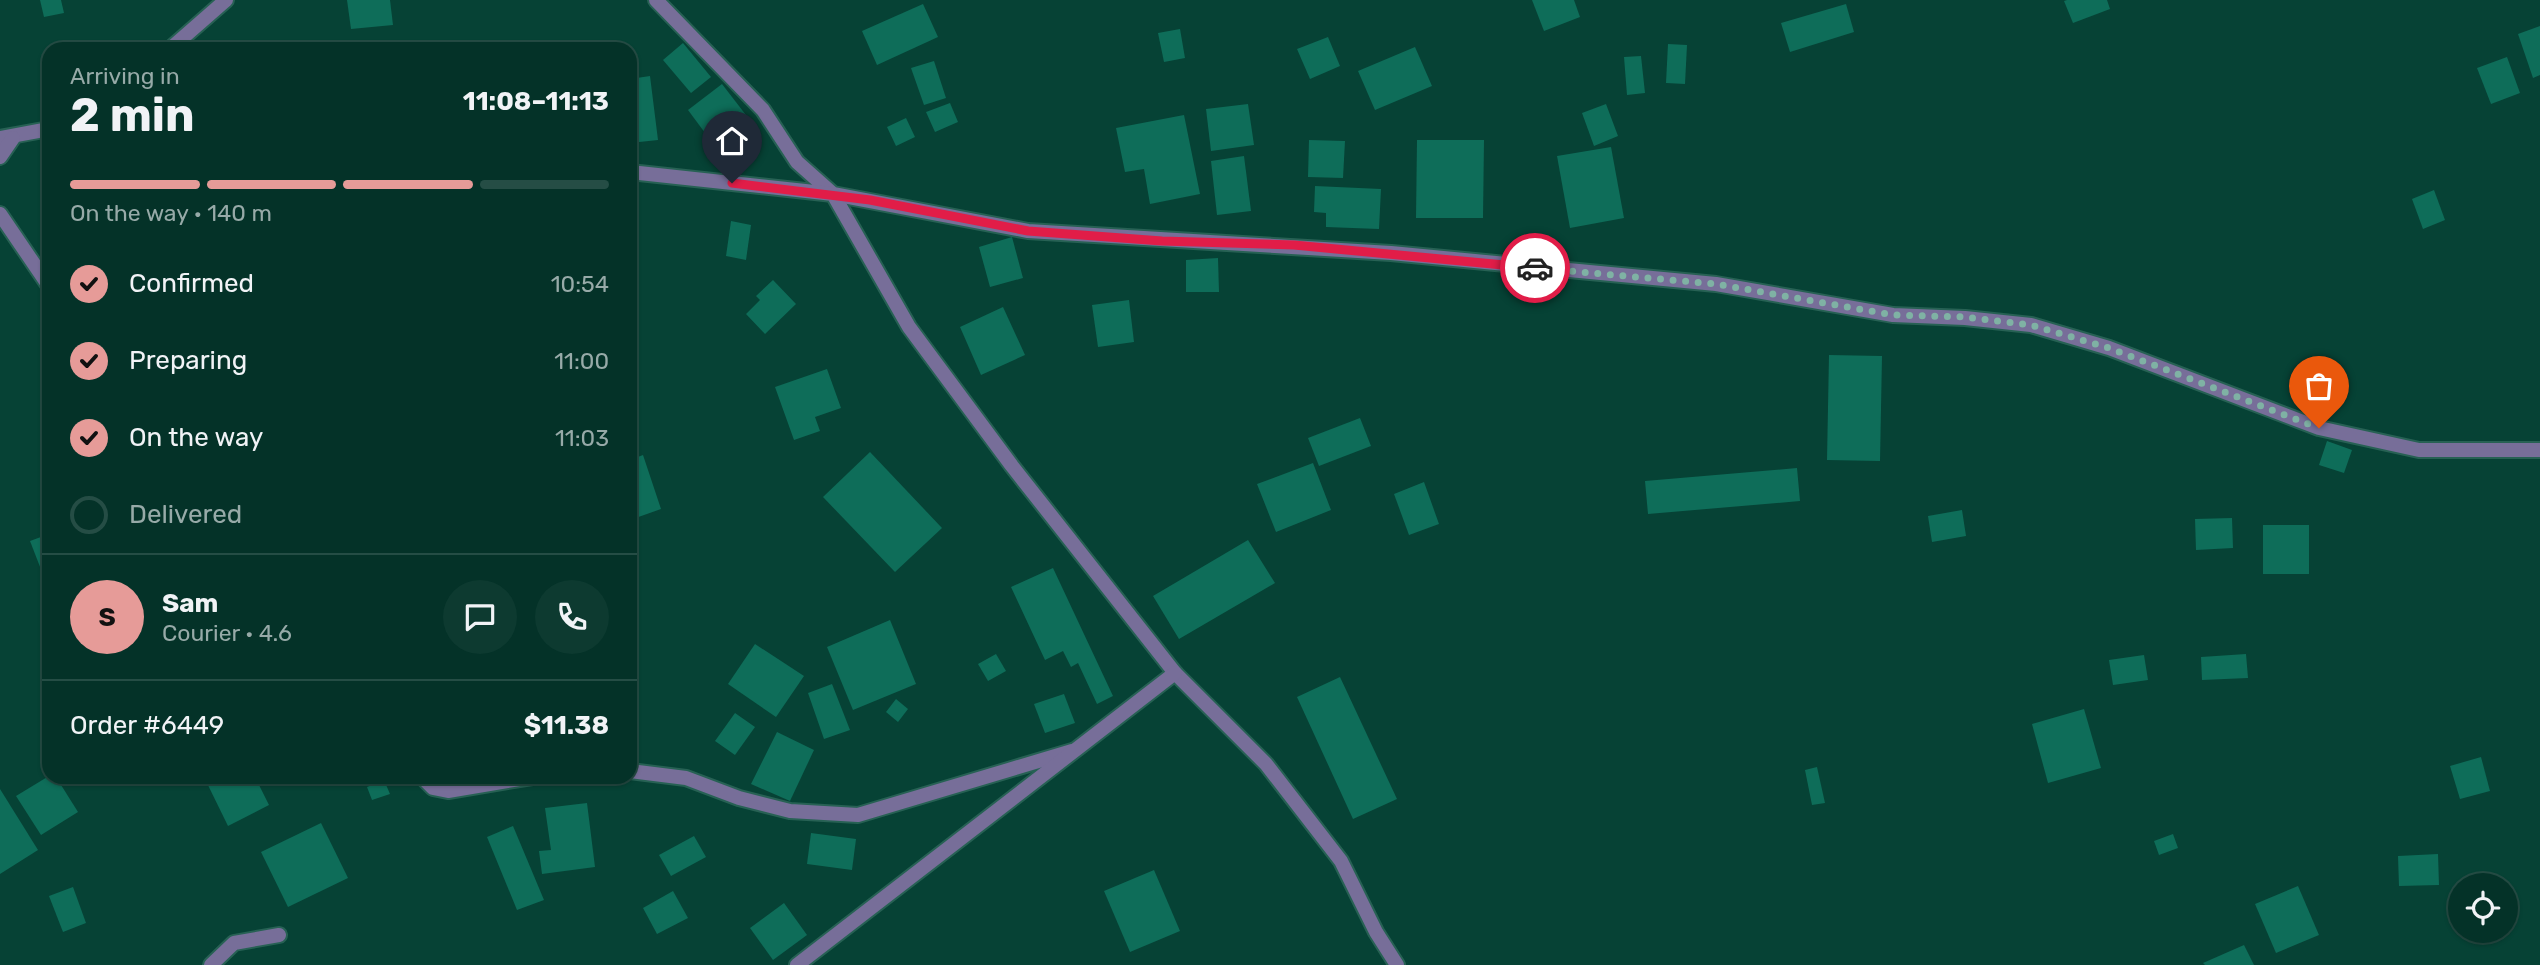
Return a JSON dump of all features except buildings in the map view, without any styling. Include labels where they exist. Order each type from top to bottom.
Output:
[{"type":"street","points":[[178,42],[226,0]]},
{"type":"street","points":[[656,0],[763,110],[797,162],[833,194],[909,327],[1012,466],[1175,673],[1266,764],[1308,818],[1340,861],[1376,932],[1397,965]]},
{"type":"street","points":[[0,157],[7,138],[42,130]]},
{"type":"street","points":[[637,173],[833,194],[1028,231],[1391,253],[1716,284],[1893,315],[1965,317],[2031,325],[2109,348],[2319,428],[2419,450],[2540,450]]},
{"type":"street","points":[[0,214],[42,276]]},
{"type":"street","points":[[797,965],[1175,673]]},
{"type":"street","points":[[637,772],[686,778],[739,798],[790,811],[858,815],[1080,748]]},
{"type":"street","points":[[429,784],[433,788],[448,791],[490,784]]},
{"type":"street","points":[[211,965],[234,943],[279,935]]},
{"type":"way so far","points":[[1535,268],[1716,284],[1771,292],[1864,312],[1965,317],[2031,325],[2109,348],[2319,428]]},
{"type":"route","points":[[732,183],[870,200],[1028,231],[1162,241],[1294,245],[1535,268]]}]
